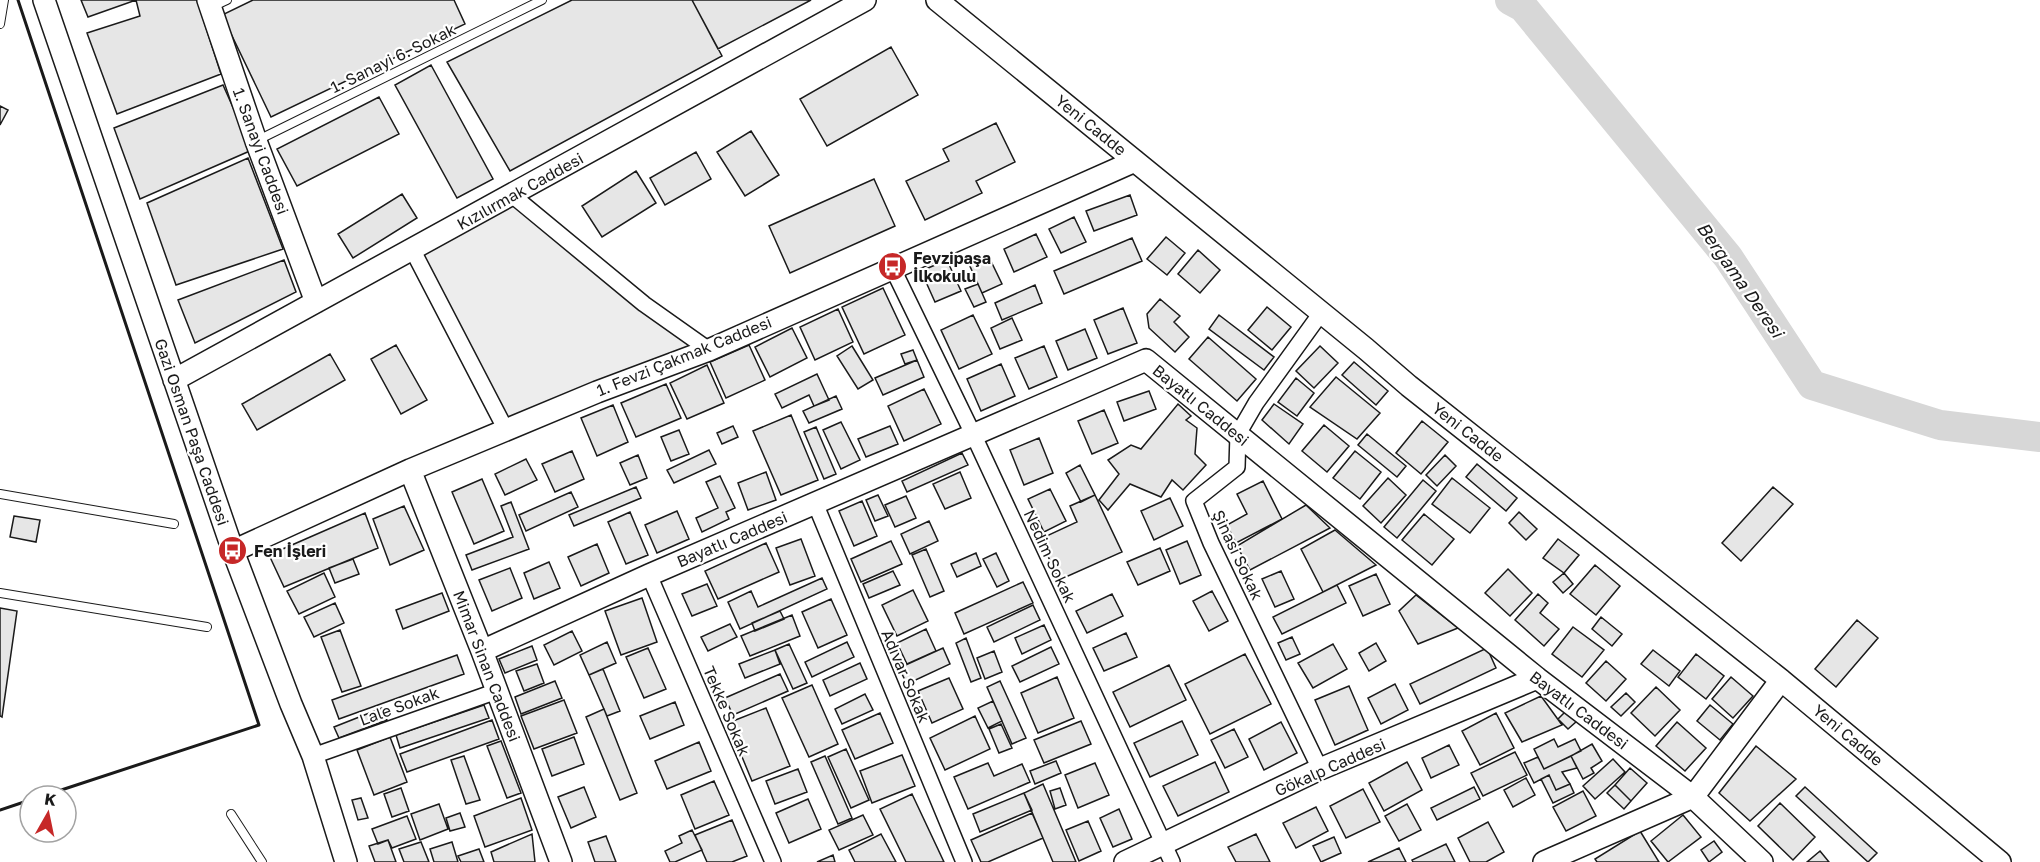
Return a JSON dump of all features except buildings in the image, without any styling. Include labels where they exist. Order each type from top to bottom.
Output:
[{"type":"street","name":"Gazi Osman Paşa Caddesi","points":[[44,0],[233,551],[313,756],[346,862]]},
{"type":"street","name":"Kızılırmak Caddesi","points":[[174,380],[865,0]]},
{"type":"street","name":"Yeni Cadde","points":[[937,0],[1409,386],[1781,680],[2000,862]]},
{"type":"street","name":"1. Sanayi Caddesi","points":[[215,2],[256,141],[316,302]]},
{"type":"street","name":"1. Fevzi Çakmak Caddesi","points":[[233,551],[410,470],[597,392],[709,350],[1135,161]]},
{"type":"street","points":[[512,195],[644,304],[709,350]]},
{"type":"street","points":[[412,249],[506,430]]},
{"type":"street","name":"Nedim Sokak","points":[[892,267],[974,436],[1168,852]]},
{"type":"street","name":"Şinasi Sokak","points":[[1320,769],[1210,543],[1194,501],[1237,467],[1238,434],[1256,403],[1321,313]]},
{"type":"street","name":"Bayatlı Caddesi","points":[[482,651],[649,575],[1146,360],[1537,678],[1693,797],[1762,862]]},
{"type":"street","name":"Mimar Sinan Caddesi","points":[[410,470],[482,651],[561,862]]},
{"type":"street","name":"Adıvar Sokak","points":[[815,503],[964,862]]},
{"type":"street","name":"Tekke Sokak","points":[[649,575],[773,862]]},
{"type":"street","name":"Gökalp Caddesi","points":[[1125,862],[1168,852],[1320,769],[1537,678]]},
{"type":"street","points":[[1544,862],[1570,857],[1693,797],[1781,680]]},
{"type":"street","name":"Lale Sokak","points":[[313,756],[497,691]]},
{"type":"lane","points":[[0,24],[4,0]]},
{"type":"lane","name":"1. Sanayi 6. Sokak","points":[[256,141],[542,0]]},
{"type":"lane","points":[[0,494],[174,524]]},
{"type":"lane","points":[[0,593],[207,627]]},
{"type":"lane","points":[[231,814],[262,862]]},
{"type":"shaded area","points":[[512,195],[709,350],[506,430],[412,249]]},
{"type":"waterway","name":"Bergama Deresi","points":[[1510,0],[1523,7],[1728,257],[1812,385],[1940,425],[2040,437]]},
{"type":"wall","points":[[18,0],[259,725],[78,784]]},
{"type":"wall","points":[[0,810],[18,804]]},
{"type":"place","name":"Fevzipaşa İlkokulu","points":[[892,267]]},
{"type":"place","name":"Fen İşleri","points":[[233,551]]}]
